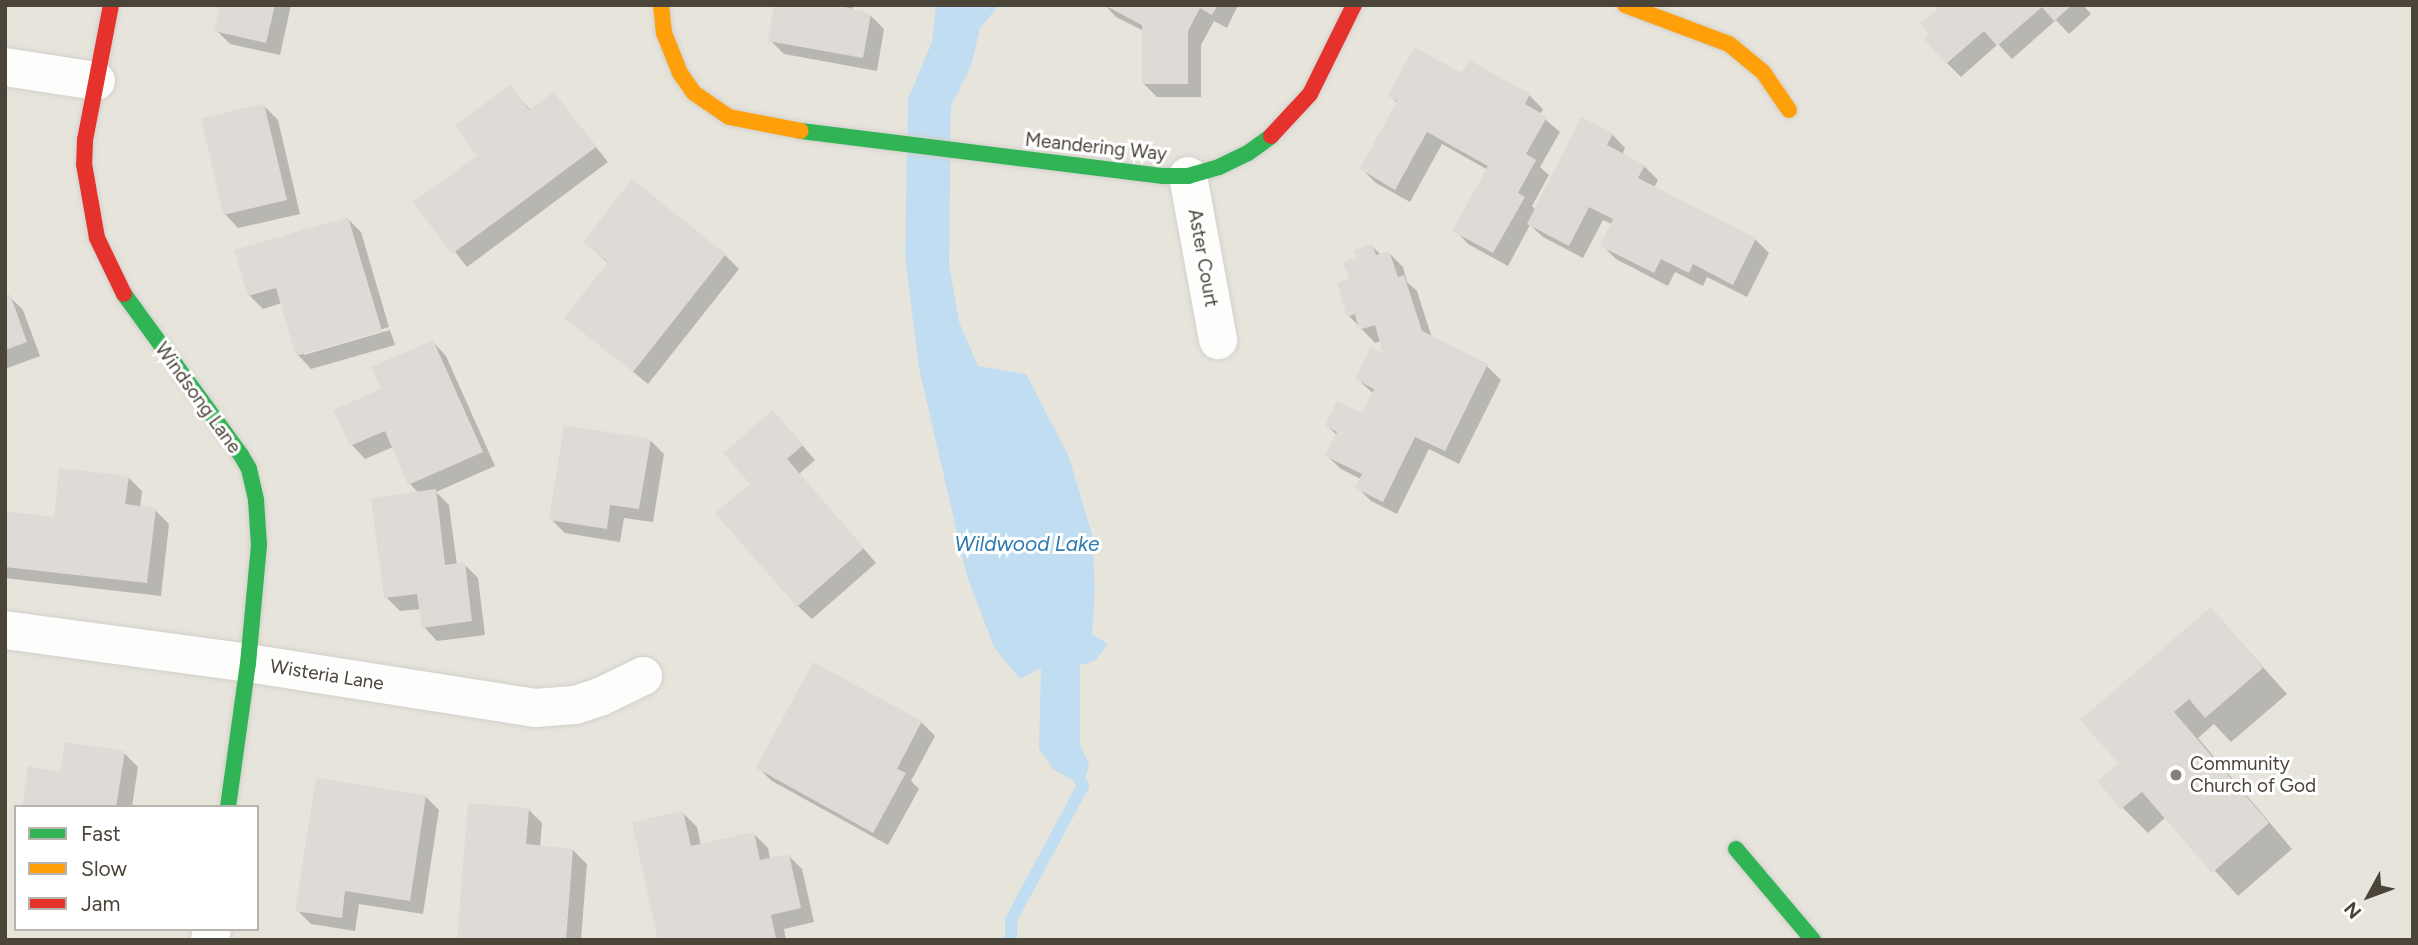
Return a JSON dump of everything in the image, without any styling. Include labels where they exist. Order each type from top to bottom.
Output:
[{"type":"street","name":"Windsong Lane","points":[[111,5],[84,164],[97,239],[117,285],[241,455],[253,485],[259,545],[248,663],[229,805]]},
{"type":"street","name":"Meandering Way","points":[[661,5],[664,33],[671,54],[694,93],[719,111],[753,124],[1136,175],[1188,176],[1219,167],[1248,153],[1295,114],[1323,70],[1354,5]]},
{"type":"street","points":[[1625,5],[1729,44],[1763,72],[1789,110]]},
{"type":"street","points":[[5,67],[96,81]]},
{"type":"street","name":"Aster Court","points":[[1188,176],[1218,340]]},
{"type":"street","name":"Wisteria Lane","points":[[5,630],[248,663],[535,708],[575,705],[600,697],[643,676]]},
{"type":"street","points":[[1736,849],[1813,940]]},
{"type":"shaded area","points":[[5,5],[2413,5],[2413,940],[5,940]]},
{"type":"water","name":"Wildwood Lake","points":[[936,5],[999,5],[980,28],[971,66],[951,106],[949,264],[959,322],[978,366],[1026,374],[1069,457],[1092,534],[1095,589],[1092,634],[1108,644],[1095,661],[1080,665],[1080,745],[1089,765],[1083,786],[1053,769],[1039,748],[1041,668],[1020,679],[994,647],[967,576],[919,368],[905,257],[908,99],[932,42]]},
{"type":"building","points":[[220,5],[275,5],[266,43],[214,31]]},
{"type":"building","points":[[774,5],[838,5],[871,14],[863,58],[768,41]]},
{"type":"building","points":[[1104,5],[1218,5],[1212,15],[1200,8],[1188,31],[1188,84],[1142,84],[1142,25]]},
{"type":"building","points":[[1942,5],[2072,5],[2054,21],[2042,7],[1997,46],[1984,31],[1946,64],[1924,39],[1929,35],[1920,24]]},
{"type":"building","points":[[1414,47],[1462,73],[1469,60],[1530,94],[1525,104],[1547,117],[1526,154],[1536,160],[1518,193],[1525,197],[1493,253],[1452,231],[1488,166],[1427,132],[1395,190],[1360,169],[1397,101],[1388,96]]},
{"type":"building","points":[[510,85],[529,110],[554,92],[596,147],[452,254],[413,202],[477,156],[455,125]]},
{"type":"building","points":[[264,104],[287,200],[223,215],[201,118]]},
{"type":"building","points":[[1581,117],[1613,133],[1607,145],[1645,165],[1638,178],[1756,238],[1733,285],[1693,264],[1689,273],[1661,259],[1654,273],[1600,246],[1613,219],[1589,207],[1569,246],[1527,224]]},
{"type":"building","points":[[632,179],[726,254],[633,372],[564,318],[608,262],[583,242]]},
{"type":"building","points":[[348,217],[382,331],[296,356],[276,288],[248,296],[234,250]]},
{"type":"building","points":[[1372,244],[1376,255],[1389,251],[1398,277],[1404,275],[1422,331],[1488,364],[1445,451],[1415,437],[1383,502],[1355,488],[1362,474],[1325,456],[1337,432],[1325,426],[1337,401],[1362,413],[1374,389],[1355,379],[1371,347],[1383,353],[1375,325],[1359,330],[1355,314],[1347,317],[1337,283],[1349,279],[1343,262],[1356,258],[1354,250]]},
{"type":"building","points":[[10,294],[27,342],[5,350],[5,296]]},
{"type":"building","points":[[433,340],[483,452],[408,485],[385,431],[350,446],[333,410],[381,389],[371,367]]},
{"type":"building","points":[[773,410],[803,445],[787,459],[864,548],[797,607],[715,513],[750,484],[723,453]]},
{"type":"building","points":[[564,425],[651,439],[639,509],[610,505],[607,529],[549,520]]},
{"type":"building","points":[[59,468],[129,476],[125,504],[156,508],[147,583],[5,567],[5,511],[54,517]]},
{"type":"building","points":[[436,489],[445,565],[465,562],[472,621],[422,628],[417,594],[384,598],[371,498]]},
{"type":"building","points":[[2211,607],[2263,668],[2205,718],[2189,699],[2174,712],[2269,823],[2212,873],[2142,792],[2121,809],[2097,781],[2118,763],[2080,720]]},
{"type":"building","points":[[813,662],[922,721],[897,769],[906,773],[873,833],[756,768]]},
{"type":"building","points":[[65,742],[125,751],[116,805],[22,805],[28,766],[60,772]]},
{"type":"building","points":[[316,778],[426,795],[410,901],[345,891],[342,918],[295,911]]},
{"type":"building","points":[[468,803],[529,808],[526,844],[573,849],[566,940],[457,940]]},
{"type":"building","points":[[683,811],[691,846],[754,832],[760,860],[789,854],[801,908],[771,915],[776,939],[658,940],[632,822]]},
{"type":"waterway","points":[[1011,940],[1011,920],[1083,786],[1075,771]]},
{"type":"traffic: fast","points":[[801,131],[1163,176],[1188,176],[1219,167],[1248,153],[1271,136]]},
{"type":"traffic: fast","points":[[124,294],[241,455],[249,469],[256,500],[259,545],[248,663],[228,805]]},
{"type":"traffic: fast","points":[[1736,849],[1813,940]]},
{"type":"traffic: slow","points":[[661,5],[664,33],[680,73],[694,93],[729,117],[801,131]]},
{"type":"traffic: slow","points":[[1625,5],[1729,44],[1763,72],[1789,110]]},
{"type":"traffic: jam","points":[[111,5],[85,140],[84,164],[97,238],[124,294]]},
{"type":"traffic: jam","points":[[1271,136],[1310,94],[1354,5]]},
{"type":"place","name":"Community Church of God","points":[[2176,775]]}]
